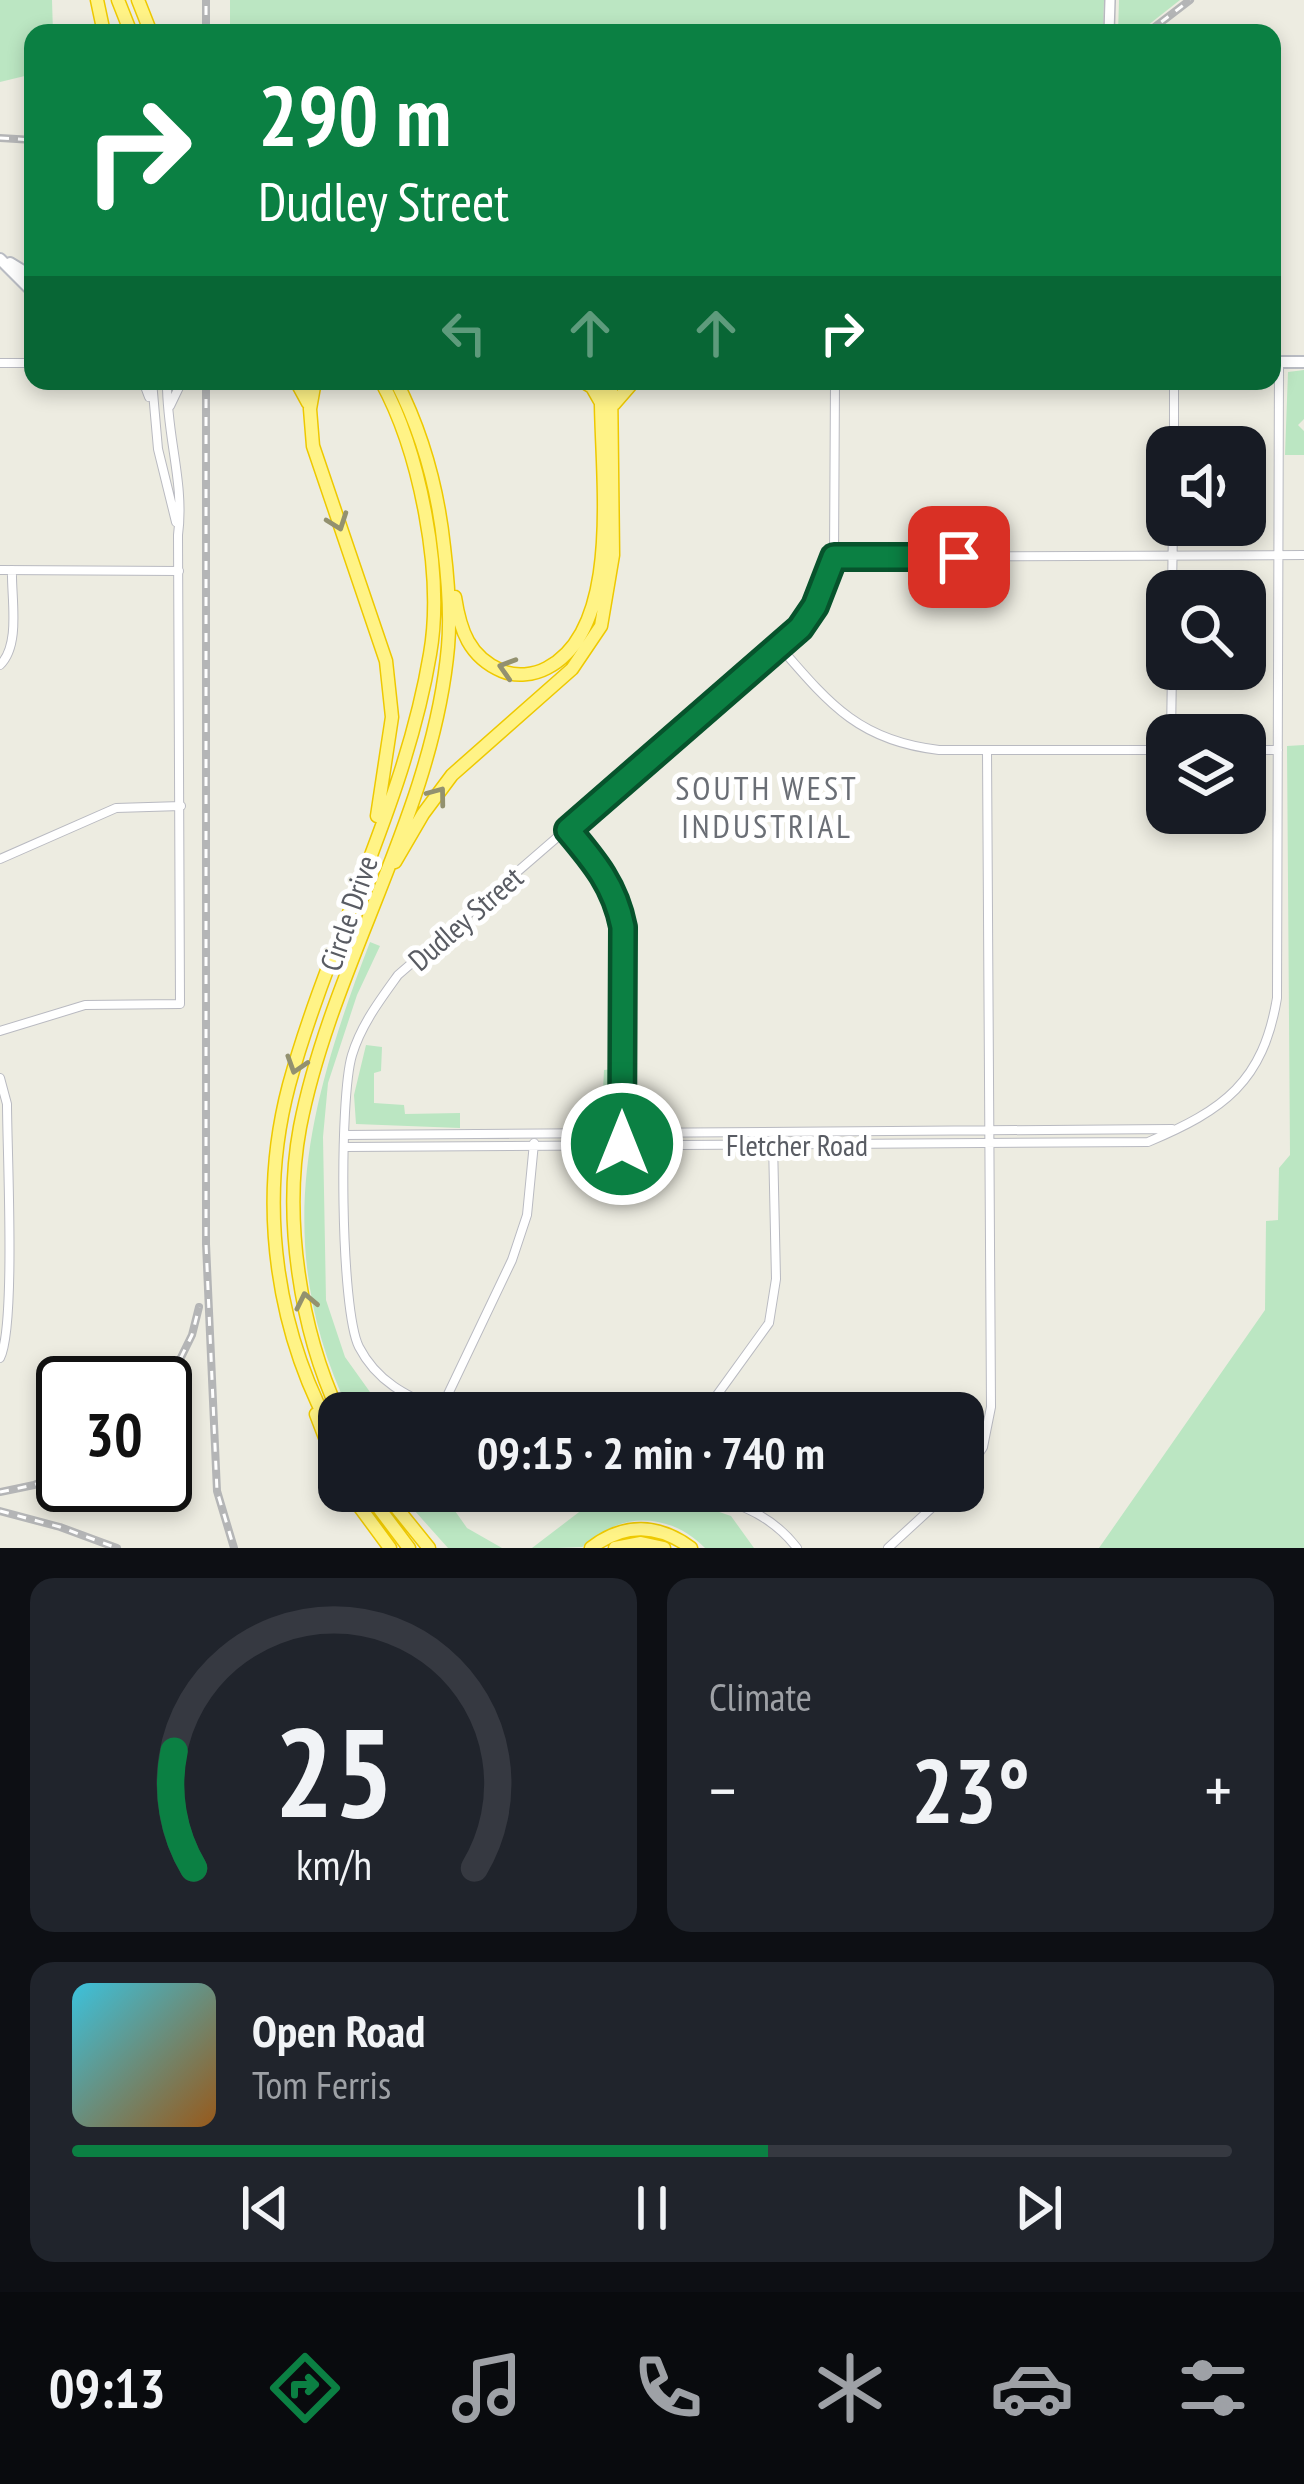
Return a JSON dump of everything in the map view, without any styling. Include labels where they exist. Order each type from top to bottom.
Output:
[{"type":"highway","points":[[303,390],[316,461],[386,661],[392,717],[374,841]]},
{"type":"highway","points":[[310,410],[313,390]]},
{"type":"highway","name":"Circle Drive","points":[[318,1400],[295,1351],[281,1291],[275,1241],[280,1136],[295,1067],[407,755],[431,650],[427,515],[409,445],[385,390]]},
{"type":"highway","name":"Circle Drive","points":[[332,1392],[302,1282],[295,1172],[300,1128],[325,1035],[418,781],[449,642],[444,543],[427,461],[399,390]]},
{"type":"highway","points":[[595,390],[607,404]]},
{"type":"highway","points":[[376,894],[452,775],[572,669],[602,626],[613,555],[603,390]]},
{"type":"highway","points":[[444,543],[458,619],[476,655],[501,670],[526,674],[549,667],[565,655],[589,620],[597,591],[609,390]]},
{"type":"highway","points":[[607,404],[623,390]]},
{"type":"highway","points":[[295,1351],[318,1415]]},
{"type":"highway","points":[[364,1512],[390,1548]]},
{"type":"highway","points":[[382,1512],[409,1548]]},
{"type":"highway","points":[[400,1512],[429,1548]]},
{"type":"highway","points":[[591,1548],[620,1532],[642,1528],[659,1529],[692,1548]]},
{"type":"highway","points":[[615,1548],[641,1543],[664,1548]]},
{"type":"main road","points":[[0,258],[24,283]]},
{"type":"street","points":[[149,390],[178,536]]},
{"type":"street","points":[[0,1030],[85,1005],[180,1004],[178,536],[182,508],[166,390]]},
{"type":"street","points":[[167,419],[175,390]]},
{"type":"street","points":[[835,390],[834,557],[1304,555]]},
{"type":"street","points":[[1174,390],[1174,426]]},
{"type":"street","name":"Fletcher Road","points":[[622,1138],[773,1144],[1173,1130],[1222,1104],[1243,1085],[1261,1059],[1277,998],[1276,390]]},
{"type":"street","points":[[1173,546],[1173,570]]},
{"type":"street","name":"Dudley Street","points":[[400,1392],[375,1371],[358,1346],[346,1284],[344,1135],[352,1054],[383,996],[412,962],[780,647],[815,606],[834,557]]},
{"type":"street","points":[[0,570],[179,571]]},
{"type":"street","points":[[0,664],[10,652],[12,570]]},
{"type":"street","points":[[780,647],[830,704],[862,729],[905,746],[1146,750]]},
{"type":"street","points":[[984,1442],[991,1407],[988,750]]},
{"type":"street","points":[[1266,750],[1278,750]]},
{"type":"street","points":[[0,860],[116,808],[182,806]]},
{"type":"street","points":[[568,830],[606,875],[623,927],[622,1138]]},
{"type":"street","points":[[0,1078],[7,1104],[7,1311],[0,1358]]},
{"type":"street","name":"Fletcher Road","points":[[345,1147],[772,1132],[989,1138]]},
{"type":"street","points":[[720,1392],[770,1324],[776,1279],[772,1132]]},
{"type":"street","name":"Fletcher Road","points":[[344,1135],[534,1139]]},
{"type":"street","points":[[451,1392],[512,1260],[527,1215],[534,1139]]},
{"type":"street","points":[[755,1512],[779,1527],[797,1548]]},
{"type":"street","points":[[888,1548],[927,1512]]},
{"type":"green space","points":[[0,0],[52,0],[53,24],[24,24],[24,76],[0,82]]},
{"type":"green space","points":[[230,0],[1104,0],[1103,24],[230,24]]},
{"type":"green space","points":[[1119,0],[1180,0],[1149,24],[1118,24]]},
{"type":"green space","points":[[1304,370],[1304,419],[1298,425],[1304,431],[1304,455],[1285,455],[1288,372]]},
{"type":"green space","points":[[1304,745],[1304,1548],[1099,1548],[1265,1310],[1266,1221],[1278,1220],[1279,1168],[1290,1155],[1287,746]]},
{"type":"green space","points":[[370,942],[380,946],[357,995],[328,1083],[323,1137],[326,1300],[345,1357],[370,1392],[341,1392],[325,1352],[311,1292],[305,1234],[306,1176],[315,1119]]},
{"type":"green space","points":[[366,1045],[382,1047],[381,1071],[374,1073],[374,1103],[404,1105],[405,1114],[460,1113],[460,1128],[356,1124],[354,1095]]},
{"type":"green space","points":[[613,1069],[611,1125],[574,1127],[574,1117],[602,1111],[604,1070]]},
{"type":"green space","points":[[416,1512],[456,1512],[467,1528],[502,1548],[448,1548]]},
{"type":"green space","points":[[579,1512],[719,1512],[731,1516],[754,1548],[705,1548],[675,1527],[639,1521],[615,1526],[582,1547],[532,1548]]},
{"type":"railway","points":[[206,0],[206,24]]},
{"type":"railway","points":[[1159,24],[1190,0]]},
{"type":"railway","points":[[0,138],[24,139]]},
{"type":"railway","points":[[206,390],[206,1244],[217,1491],[234,1548]]},
{"type":"railway","points":[[182,1356],[199,1307]]},
{"type":"railway","points":[[0,1492],[36,1484]]},
{"type":"railway","points":[[0,1511],[117,1548]]},
{"type":"district","name":"SOUTH WEST INDUSTRIAL","points":[[767,806]]},
{"type":"route","points":[[622,1144],[623,927],[606,875],[568,830],[800,628],[815,606],[834,557],[959,557]]}]
